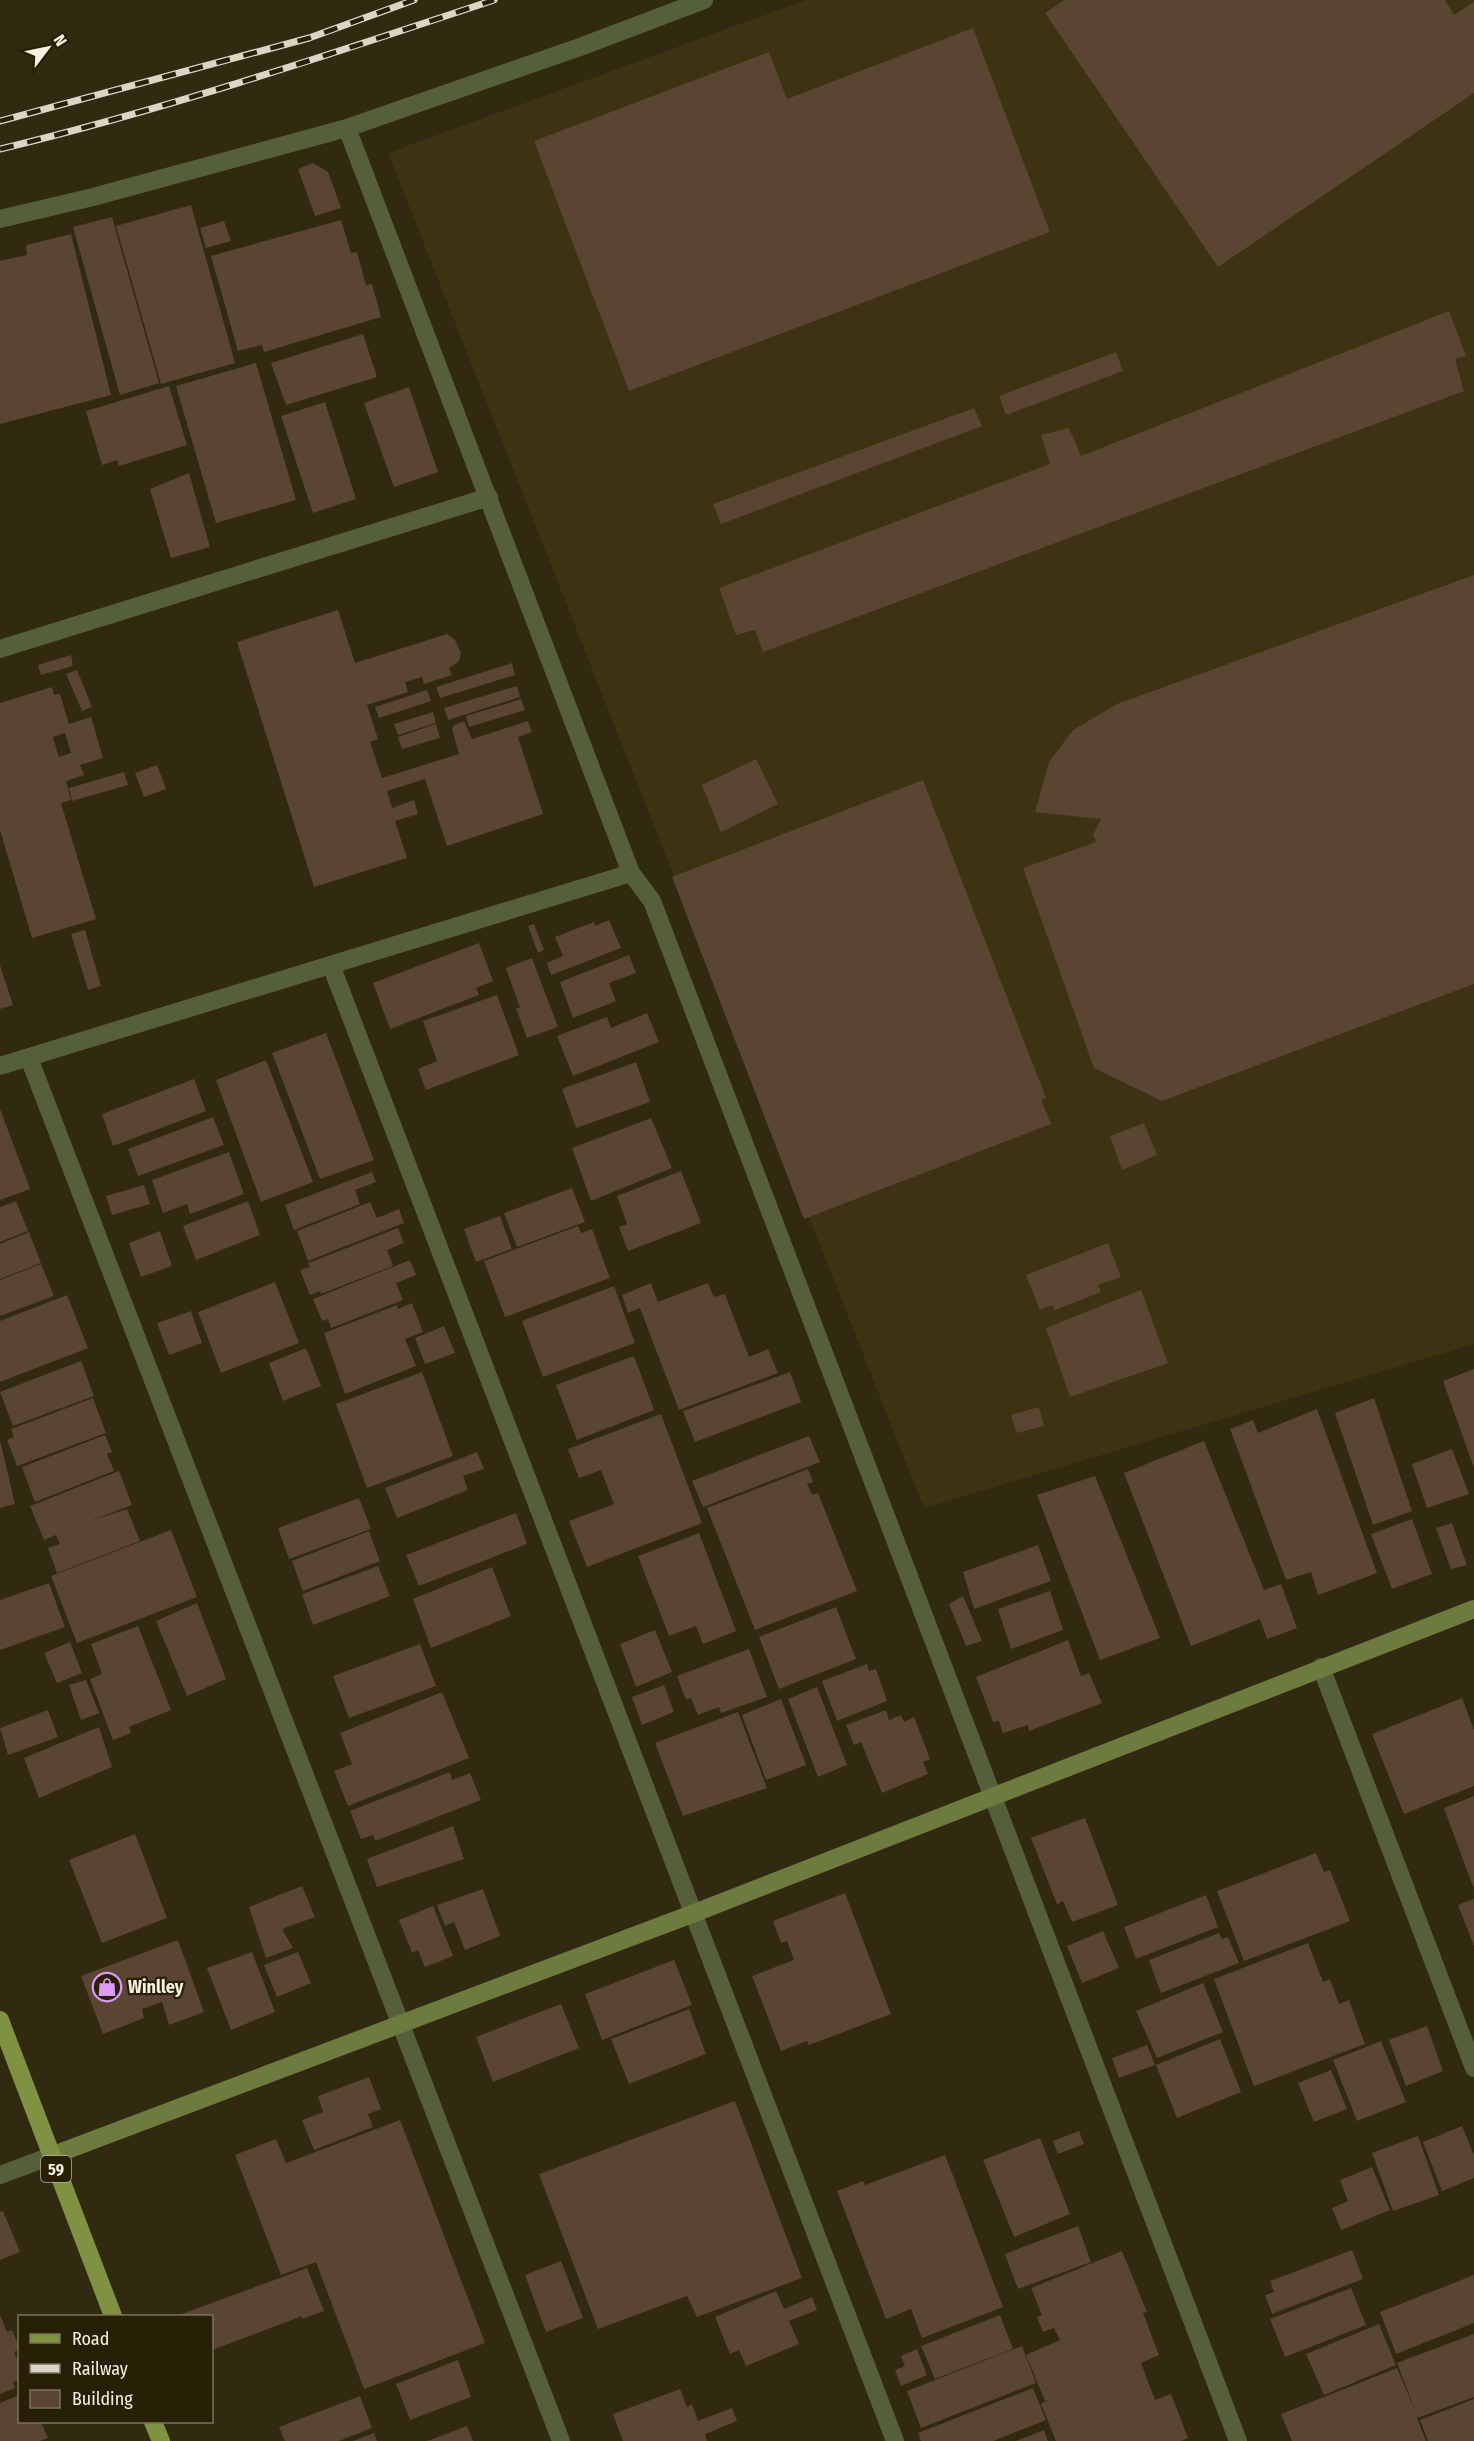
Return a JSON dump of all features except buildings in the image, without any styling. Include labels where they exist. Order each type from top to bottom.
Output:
[{"type":"main road","name":"59","points":[[0,2020],[113,2315]]},
{"type":"main road","points":[[154,2423],[161,2441]]},
{"type":"street","points":[[0,219],[93,197],[347,128],[580,47],[704,0]]},
{"type":"street","points":[[347,128],[631,873],[652,902],[1238,2441]]},
{"type":"street","points":[[0,649],[489,497]]},
{"type":"street","points":[[0,1066],[631,873]]},
{"type":"street","points":[[332,965],[692,1914],[895,2441]]},
{"type":"street","points":[[29,1058],[561,2441]]},
{"type":"street","points":[[0,2175],[692,1914],[1474,1609]]},
{"type":"street","points":[[1321,1667],[1474,2068]]},
{"type":"shaded area","points":[[806,0],[1474,0],[1474,1344],[924,1508],[388,153]]},
{"type":"railway","points":[[0,121],[309,38],[414,0]]},
{"type":"railway","points":[[0,149],[187,99],[494,0]]},
{"type":"place","name":"Winlley","points":[[107,1987]]}]
